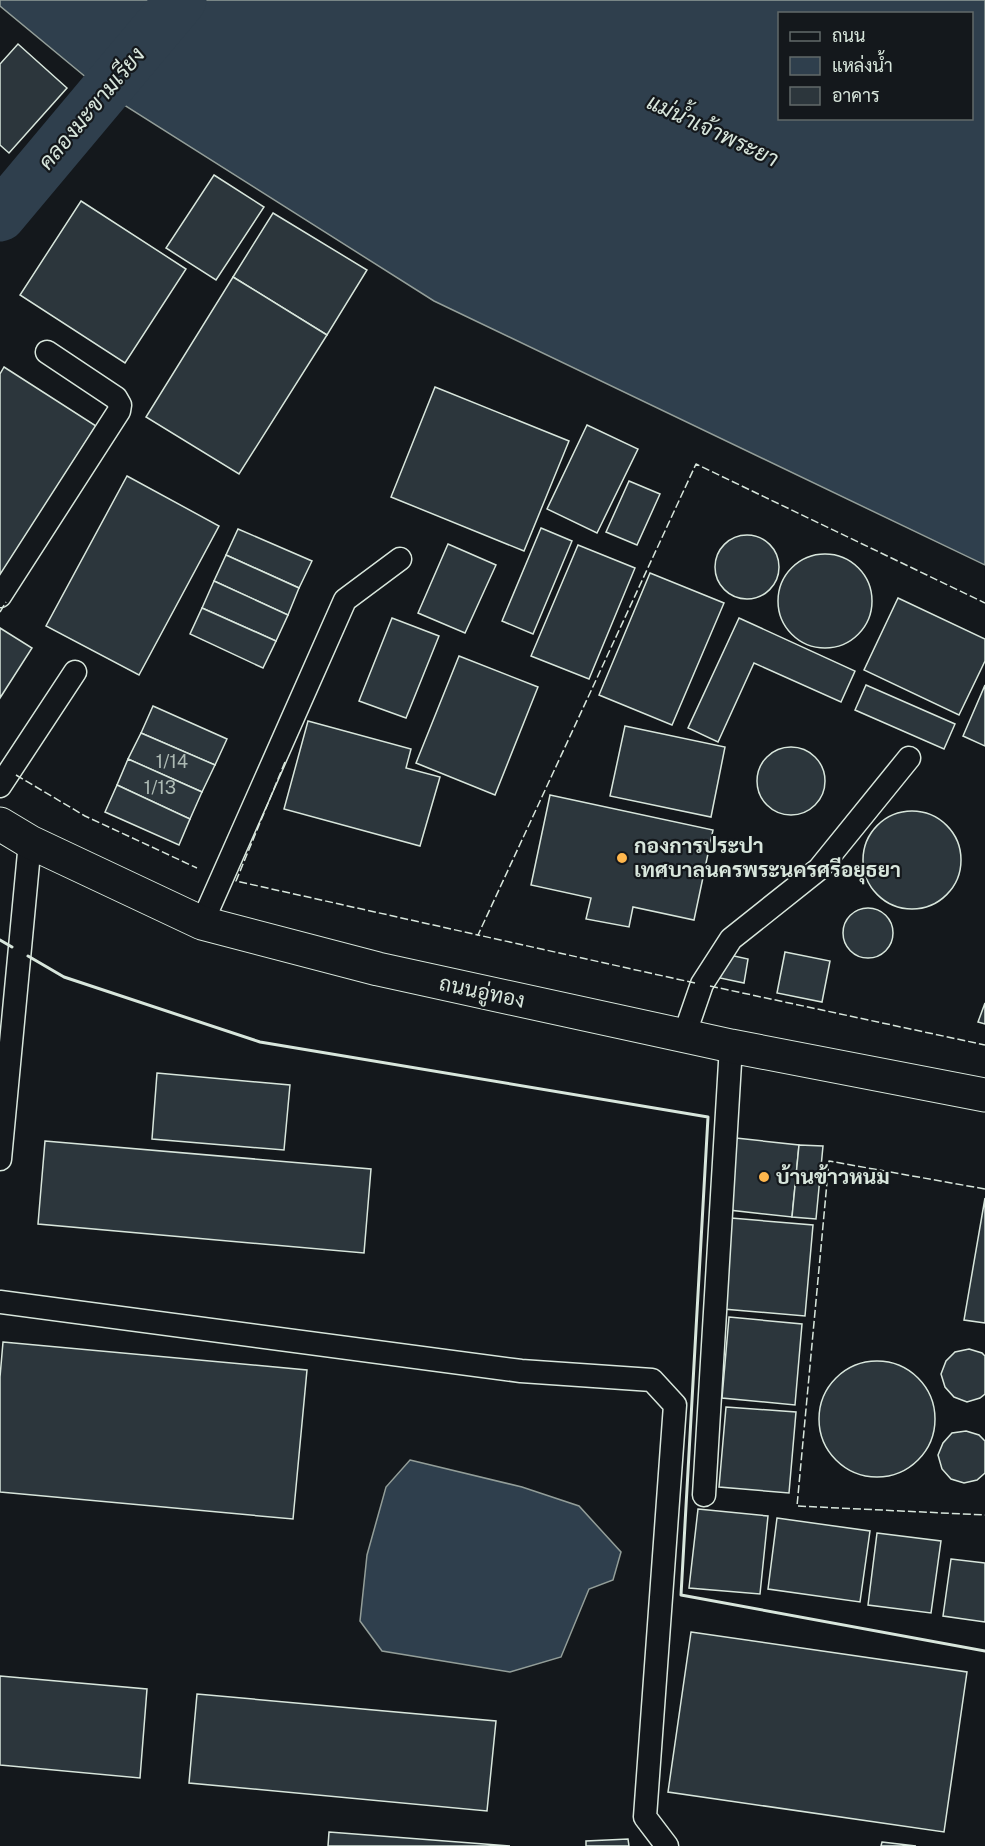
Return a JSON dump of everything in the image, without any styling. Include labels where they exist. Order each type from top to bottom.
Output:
[{"type":"main road","name":"ถนนอู่ทอง","points":[[0,824],[30,842],[202,923],[378,969],[731,1046],[985,1095]]},
{"type":"lane","points":[[0,596],[120,405],[116,398],[47,352]]},
{"type":"lane","points":[[202,923],[345,600],[400,559]]},
{"type":"lane","points":[[0,786],[75,672]]},
{"type":"lane","points":[[684,1035],[702,984],[731,939],[819,869],[909,758]]},
{"type":"lane","points":[[0,1159],[30,842]]},
{"type":"lane","points":[[704,1495],[731,1046]]},
{"type":"lane","points":[[0,1302],[521,1371],[652,1380],[675,1405],[645,1817],[667,1846]]},
{"type":"water","name":"แม่น้ำเจ้าพระยา","points":[[0,0],[985,0],[985,565],[434,301],[105,93],[0,6]]},
{"type":"water","points":[[410,1460],[522,1487],[579,1506],[621,1552],[613,1580],[589,1589],[561,1657],[510,1672],[382,1651],[360,1621],[367,1555],[386,1487]]},
{"type":"building","points":[[18,44],[67,88],[9,153],[0,145],[0,64]]},
{"type":"building","points":[[214,175],[264,207],[216,280],[166,248]]},
{"type":"building","points":[[81,201],[186,269],[125,363],[20,295]]},
{"type":"building","points":[[273,213],[367,270],[327,335],[233,277]]},
{"type":"building","points":[[233,277],[327,335],[239,474],[146,417]]},
{"type":"building","points":[[4,367],[96,426],[0,576],[0,374]]},
{"type":"building","points":[[435,387],[569,441],[524,551],[391,497]]},
{"type":"building","points":[[587,425],[638,449],[597,533],[547,509]]},
{"type":"building","points":[[127,476],[219,526],[139,675],[46,626]]},
{"type":"building","points":[[629,481],[660,494],[637,545],[606,532]]},
{"type":"building","points":[[541,528],[572,541],[533,634],[502,621]]},
{"type":"building","points":[[238,529],[312,561],[299,588],[226,555]]},
{"type":"building","points":[[741,535],[753,535],[770,544],[777,555],[779,567],[777,579],[770,590],[753,599],[741,599],[729,594],[720,585],[715,573],[715,561],[720,549],[729,540]]},
{"type":"building","points":[[448,544],[496,565],[465,633],[418,613]]},
{"type":"building","points":[[578,545],[635,568],[589,679],[531,656]]},
{"type":"building","points":[[825,554],[843,558],[858,568],[868,583],[872,601],[868,619],[858,634],[843,644],[825,648],[807,644],[792,634],[782,619],[778,601],[782,583],[792,568],[807,558]]},
{"type":"building","points":[[226,555],[299,588],[288,615],[214,581]]},
{"type":"building","points":[[650,573],[724,603],[672,725],[599,695]]},
{"type":"building","points":[[214,581],[288,615],[276,641],[202,608]]},
{"type":"building","points":[[898,598],[985,639],[985,661],[959,715],[864,670]]},
{"type":"building","points":[[202,608],[276,641],[263,668],[190,634]]},
{"type":"building","points":[[392,618],[439,636],[406,718],[359,701]]},
{"type":"building","points":[[739,618],[855,671],[841,702],[754,663],[718,742],[688,728]]},
{"type":"building","points":[[0,628],[32,648],[0,698]]},
{"type":"building","points":[[459,656],[538,687],[495,795],[416,763]]},
{"type":"building","points":[[866,685],[955,724],[944,749],[855,710]]},
{"type":"building","points":[[985,685],[985,746],[963,736]]},
{"type":"building","points":[[153,706],[227,739],[215,765],[141,733]]},
{"type":"building","points":[[308,721],[411,749],[406,768],[440,777],[420,846],[284,809]]},
{"type":"building","points":[[625,726],[725,747],[711,817],[610,796]]},
{"type":"building","points":[[141,733],[215,765],[202,792],[128,759]]},
{"type":"building","points":[[784,747],[798,747],[810,752],[820,762],[825,781],[820,800],[810,810],[798,815],[784,815],[772,810],[762,800],[757,788],[757,774],[762,762],[772,752]]},
{"type":"building","points":[[128,759],[202,792],[190,819],[117,785]]},
{"type":"building","points":[[117,785],[190,819],[179,845],[105,812]]},
{"type":"building","name":"กองการประปา เทศบาลนครพระนครศรีอยุธยา","points":[[550,795],[713,830],[694,920],[633,907],[629,927],[586,919],[591,898],[531,885]]},
{"type":"building","points":[[912,811],[931,815],[947,825],[957,841],[961,860],[957,879],[947,895],[931,905],[912,909],[893,905],[877,895],[867,879],[863,860],[867,841],[877,825],[893,815]]},
{"type":"building","points":[[873,908],[886,915],[892,923],[892,943],[886,951],[878,957],[863,958],[850,951],[844,943],[843,928],[850,915],[858,909]]},
{"type":"building","points":[[785,952],[830,961],[822,1002],[777,993]]},
{"type":"building","points":[[725,954],[748,959],[744,983],[720,978]]},
{"type":"building","points":[[985,1003],[985,1024],[978,1022]]},
{"type":"building","points":[[157,1073],[290,1085],[284,1150],[152,1139]]},
{"type":"building","name":"บ้านข้าวหนม","points":[[736,1138],[799,1145],[792,1217],[729,1210]]},
{"type":"building","points":[[45,1141],[371,1169],[364,1253],[38,1224]]},
{"type":"building","points":[[799,1145],[823,1146],[816,1219],[792,1217]]},
{"type":"building","points":[[985,1198],[985,1323],[964,1320]]},
{"type":"building","points":[[731,1218],[813,1225],[805,1316],[723,1309]]},
{"type":"building","points":[[729,1317],[802,1324],[795,1405],[722,1398]]},
{"type":"building","points":[[3,1342],[307,1370],[293,1519],[0,1492],[0,1377]]},
{"type":"building","points":[[969,1349],[985,1356],[985,1394],[967,1402],[954,1397],[945,1387],[941,1374],[946,1361],[955,1352]]},
{"type":"building","points":[[877,1361],[899,1366],[918,1378],[930,1397],[935,1419],[930,1441],[918,1460],[899,1472],[877,1477],[855,1472],[836,1460],[824,1441],[819,1419],[824,1397],[836,1378],[855,1366]]},
{"type":"building","points":[[726,1407],[796,1412],[789,1493],[719,1487]]},
{"type":"building","points":[[966,1431],[979,1435],[985,1441],[985,1473],[977,1480],[964,1483],[951,1479],[942,1469],[938,1455],[943,1443],[952,1433]]},
{"type":"building","points":[[698,1509],[768,1516],[760,1594],[689,1588]]},
{"type":"building","points":[[777,1518],[870,1531],[860,1602],[768,1589]]},
{"type":"building","points":[[877,1533],[941,1541],[931,1613],[868,1605]]},
{"type":"building","points":[[951,1559],[985,1563],[985,1622],[943,1616]]},
{"type":"building","points":[[691,1632],[967,1672],[944,1832],[668,1792]]},
{"type":"building","points":[[0,1676],[147,1689],[140,1778],[0,1765]]},
{"type":"building","points":[[197,1694],[496,1721],[487,1811],[189,1783]]},
{"type":"building","points":[[329,1832],[510,1846],[328,1846]]},
{"type":"building","points":[[628,1839],[629,1846],[586,1846],[586,1841]]},
{"type":"building","points":[[882,1842],[916,1846],[881,1846]]},
{"type":"waterway","name":"คลองมะขามเรียง","points":[[0,216],[181,0]]},
{"type":"fence","points":[[695,983],[478,935],[696,464],[985,603]]},
{"type":"fence","points":[[0,612],[6,602]]},
{"type":"fence","points":[[285,762],[236,881],[478,935]]},
{"type":"fence","points":[[16,775],[85,816],[197,868]]},
{"type":"fence","points":[[710,986],[985,1045]]},
{"type":"fence","points":[[985,1189],[829,1161],[797,1506],[985,1515]]},
{"type":"wall","points":[[0,940],[12,947]]},
{"type":"wall","points":[[28,956],[64,977],[260,1042],[708,1117],[681,1595],[985,1651]]},
{"type":"place","name":"กองการประปา เทศบาลนครพระนครศรีอยุธยา","points":[[622,858]]},
{"type":"place","name":"บ้านข้าวหนม","points":[[764,1177]]}]
